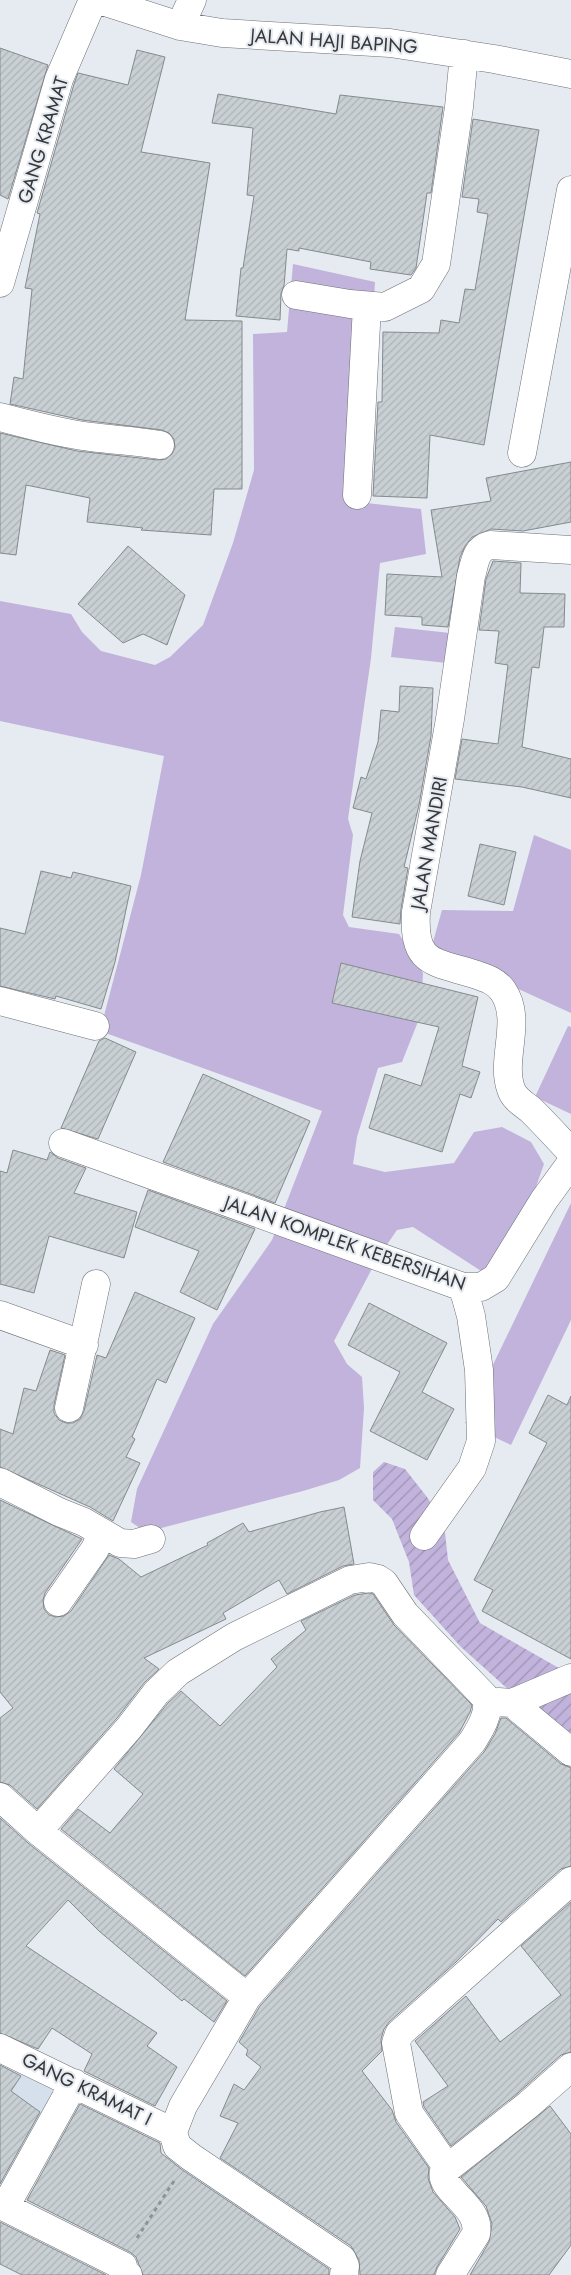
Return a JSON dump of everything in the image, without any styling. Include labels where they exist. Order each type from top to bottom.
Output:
[{"type":"street","name":"GANG KRAMAT","points":[[0,283],[59,79],[93,0]]},
{"type":"street","name":"JALAN HAJI BAPING","points":[[99,0],[180,26],[242,34],[356,40],[464,54],[571,74]]},
{"type":"street","points":[[180,26],[192,0]]},
{"type":"street","points":[[296,295],[385,307],[422,289],[436,264],[459,108],[464,54]]},
{"type":"street","points":[[522,453],[571,190]]},
{"type":"street","points":[[357,494],[367,306]]},
{"type":"street","points":[[0,417],[42,428],[160,446]]},
{"type":"street","name":"JALAN MANDIRI","points":[[571,550],[490,545],[482,547],[477,554],[416,912],[415,933],[418,945],[431,960],[485,977],[502,990],[510,1009],[512,1024],[510,1088],[521,1103],[571,1152]]},
{"type":"street","points":[[0,1001],[95,1026]]},
{"type":"street","name":"JALAN KOMPLEK KEBERSIHAN","points":[[63,1143],[463,1288],[481,1287],[496,1278],[544,1200],[571,1163]]},
{"type":"street","points":[[69,1408],[96,1284]]},
{"type":"street","points":[[424,1536],[472,1468],[481,1441],[482,1412],[478,1362],[471,1316],[463,1288]]},
{"type":"street","points":[[0,1315],[84,1344]]},
{"type":"street","points":[[0,1482],[120,1543],[134,1544],[151,1539]]},
{"type":"street","points":[[58,1602],[95,1550],[102,1533]]},
{"type":"street","points":[[38,1831],[129,1728],[156,1693],[178,1672],[234,1636],[350,1580],[369,1577],[384,1583],[405,1614],[486,1700],[500,1705],[571,1752]]},
{"type":"street","points":[[344,2275],[345,2266],[342,2259],[191,2157],[177,2146],[173,2132],[183,2106],[247,1997],[449,1772],[472,1742],[484,1722],[500,1705],[571,1678]]},
{"type":"street","points":[[0,1797],[38,1831],[247,1997]]},
{"type":"street","points":[[447,2167],[409,2113],[396,2042],[399,2034],[571,1881]]},
{"type":"street","name":"GANG KRAMAT I","points":[[0,2048],[173,2132]]},
{"type":"street","points":[[450,2275],[476,2234],[478,2227],[475,2215],[444,2180],[442,2175],[447,2167],[528,2106],[571,2067]]},
{"type":"street","points":[[74,2083],[6,2207],[126,2270]]},
{"type":"path","points":[[126,2270],[155,2209],[191,2157]]},
{"type":"shaded area","points":[[293,264],[375,282],[364,446],[366,503],[421,509],[426,554],[380,563],[371,658],[348,819],[353,835],[343,915],[349,927],[399,934],[423,973],[421,1014],[402,1062],[378,1068],[357,1137],[353,1164],[385,1172],[454,1163],[474,1132],[502,1127],[531,1142],[544,1164],[521,1229],[489,1276],[413,1227],[397,1230],[377,1259],[334,1341],[347,1364],[362,1377],[364,1408],[360,1468],[339,1480],[303,1491],[146,1532],[131,1522],[137,1489],[213,1324],[272,1240],[322,1111],[100,1031],[141,875],[164,756],[0,721],[0,601],[71,614],[82,632],[101,651],[155,665],[170,657],[203,625],[233,543],[254,470],[253,334],[287,332]]},
{"type":"shaded area","points":[[395,627],[450,633],[447,663],[391,657]]},
{"type":"shaded area","points":[[534,835],[571,850],[571,1013],[431,949],[442,910],[513,911]]},
{"type":"shaded area","points":[[568,1026],[571,1027],[571,1114],[535,1097]]},
{"type":"shaded area","points":[[571,1203],[571,1320],[511,1445],[465,1423]]},
{"type":"shaded area","points":[[384,1462],[405,1469],[444,1523],[448,1560],[480,1623],[571,1675],[571,1746],[461,1647],[414,1595],[409,1562],[392,1519],[373,1500],[373,1472]]},
{"type":"shaded area","points":[[0,2056],[62,2090],[0,2201]]},
{"type":"building","points":[[0,48],[48,65],[8,199],[0,195]]},
{"type":"building","points":[[137,50],[165,57],[141,152],[210,163],[185,320],[242,321],[242,489],[214,489],[211,535],[141,530],[143,528],[87,522],[90,498],[26,485],[16,555],[0,553],[0,433],[77,451],[158,460],[166,459],[175,448],[174,439],[169,433],[162,430],[82,420],[10,404],[14,377],[23,379],[32,289],[25,288],[40,214],[37,213],[74,84],[78,73],[128,85]]},
{"type":"building","points":[[218,94],[336,114],[340,95],[443,107],[431,193],[427,193],[416,268],[411,275],[370,269],[371,262],[299,248],[299,251],[287,249],[284,286],[281,293],[280,320],[236,316],[241,268],[243,268],[254,196],[247,195],[253,128],[212,123]]},
{"type":"building","points":[[473,119],[539,130],[484,445],[430,435],[427,498],[373,496],[378,402],[382,402],[383,332],[439,333],[441,320],[459,323],[465,289],[475,290],[488,214],[477,212],[479,199],[462,197]]},
{"type":"building","points":[[571,462],[571,522],[523,531],[491,529],[472,537],[460,557],[448,627],[422,625],[422,617],[385,615],[387,574],[442,577],[431,510],[491,501],[486,478]]},
{"type":"building","points":[[128,546],[185,595],[167,645],[143,634],[123,643],[78,604]]},
{"type":"building","points":[[493,561],[521,563],[520,593],[565,594],[564,627],[544,627],[539,668],[532,667],[522,747],[571,759],[571,798],[522,787],[455,779],[462,739],[498,744],[508,665],[495,663],[499,631],[479,630],[486,579]]},
{"type":"building","points":[[400,686],[433,688],[431,736],[419,805],[404,867],[408,868],[400,924],[352,917],[360,861],[372,813],[353,808],[361,777],[366,779],[378,742],[381,710],[399,712]]},
{"type":"building","points":[[480,844],[516,852],[504,905],[468,896]]},
{"type":"building","points":[[41,871],[71,878],[73,872],[131,886],[115,962],[101,1009],[56,996],[55,999],[0,986],[0,928],[25,934]]},
{"type":"building","points":[[341,963],[478,997],[462,1066],[480,1072],[471,1098],[460,1094],[442,1152],[369,1128],[385,1074],[421,1086],[439,1027],[332,1003]]},
{"type":"building","points":[[105,1038],[136,1052],[98,1139],[61,1128],[99,1041]]},
{"type":"building","points":[[203,1074],[310,1121],[275,1203],[163,1162]]},
{"type":"building","points":[[13,1150],[47,1160],[50,1152],[58,1158],[86,1168],[74,1193],[137,1212],[124,1258],[49,1236],[34,1293],[0,1284],[0,1171],[7,1173]]},
{"type":"building","points":[[148,1190],[255,1229],[217,1310],[180,1292],[199,1251],[135,1227]]},
{"type":"building","points":[[135,1292],[195,1318],[166,1383],[157,1379],[132,1437],[135,1439],[126,1457],[140,1463],[113,1521],[90,1507],[0,1467],[0,1429],[13,1434],[24,1388],[36,1391],[50,1350],[65,1355],[54,1413],[59,1420],[66,1423],[73,1423],[80,1419],[84,1411],[97,1355],[106,1358]]},
{"type":"building","points":[[369,1303],[447,1343],[422,1392],[454,1409],[427,1460],[370,1431],[400,1372],[348,1345]]},
{"type":"building","points":[[548,1395],[567,1405],[571,1396],[571,1659],[482,1611],[493,1590],[474,1580],[547,1443],[529,1433]]},
{"type":"building","points":[[0,1500],[82,1539],[45,1593],[43,1600],[44,1609],[49,1615],[56,1617],[64,1616],[71,1611],[109,1555],[119,1559],[141,1577],[208,1545],[207,1543],[243,1523],[249,1532],[344,1507],[354,1564],[343,1566],[287,1594],[279,1580],[223,1613],[226,1619],[144,1658],[159,1669],[144,1683],[117,1718],[37,1809],[10,1785],[0,1782],[0,1718],[13,1708],[0,1692]]},
{"type":"building","points":[[373,1594],[394,1625],[472,1705],[470,1712],[459,1733],[245,1976],[61,1829],[78,1809],[110,1833],[143,1794],[114,1769],[168,1703],[181,1691],[220,1726],[277,1667],[271,1659],[306,1630],[301,1621],[355,1595]]},
{"type":"building","points":[[501,1718],[506,1718],[561,1764],[571,1768],[571,1866],[561,1869],[501,1922],[498,1919],[456,1962],[389,2022],[384,2029],[381,2039],[382,2051],[362,2071],[392,2110],[396,2122],[429,2168],[428,2178],[433,2192],[455,2217],[460,2229],[434,2275],[360,2275],[359,2260],[351,2246],[220,2158],[238,2123],[220,2116],[234,2084],[244,2090],[261,2067],[246,2055],[248,2050],[239,2042],[260,2006],[484,1752],[495,1734]]},
{"type":"building","points":[[0,1818],[28,1843],[227,2001],[214,2022],[184,1999],[182,2001],[99,1931],[68,1900],[26,1946],[157,2033],[147,2046],[177,2067],[155,2106],[84,2071],[92,2054],[52,2028],[38,2049],[0,2033]]},
{"type":"building","points":[[571,1902],[571,2052],[561,2055],[518,2093],[451,2146],[424,2107],[423,2102],[448,2086],[415,2041],[466,1996],[500,2042],[561,1995],[521,1946]]},
{"type":"building","points":[[0,2065],[21,2076],[11,2091],[40,2112],[0,2184]]},
{"type":"building","points":[[80,2104],[160,2143],[161,2153],[181,2169],[329,2269],[329,2275],[143,2275],[136,2257],[130,2252],[27,2200]]},
{"type":"building","points":[[550,2106],[571,2134],[571,2245],[549,2275],[470,2275],[489,2242],[492,2224],[486,2206],[461,2177]]},
{"type":"building","points":[[0,2222],[106,2275],[22,2275],[0,2264]]}]
